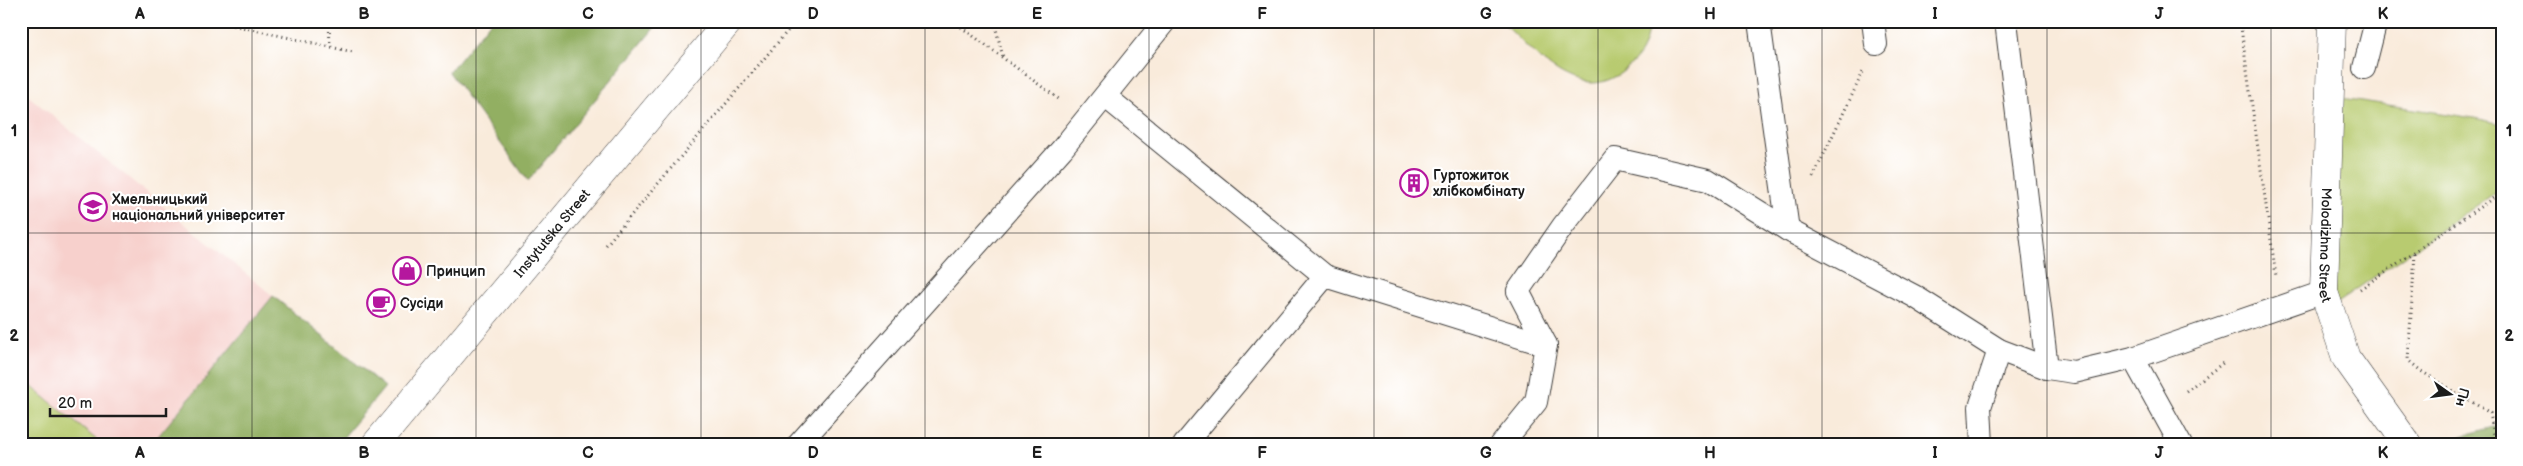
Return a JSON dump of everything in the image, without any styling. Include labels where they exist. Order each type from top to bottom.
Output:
[{"type":"street","name":"Instytutska Street","points":[[375,445],[729,21]]},
{"type":"street","name":"Molodizhna Street","points":[[2332,21],[2327,301],[2346,358],[2408,445]]},
{"type":"lane","points":[[798,445],[1087,120],[1166,21]]},
{"type":"lane","points":[[1759,21],[1788,230]]},
{"type":"lane","points":[[1873,21],[1876,44]]},
{"type":"lane","points":[[2006,21],[2047,368]]},
{"type":"lane","points":[[2364,68],[2376,21]]},
{"type":"lane","points":[[1106,97],[1326,276],[1546,345]]},
{"type":"lane","points":[[1501,445],[1536,402],[1546,345],[1518,291],[1563,226],[1615,159],[1708,180],[1788,230],[1914,296],[2000,350],[2047,368],[2074,372],[2132,358],[2281,307],[2327,301]]},
{"type":"lane","points":[[1184,445],[1326,276]]},
{"type":"lane","points":[[1982,445],[1980,407],[2000,350]]},
{"type":"lane","points":[[2132,358],[2163,415],[2182,445]]},
{"type":"path","points":[[214,21],[353,52]]},
{"type":"path","points":[[329,21],[330,46]]},
{"type":"path","points":[[606,245],[796,21]]},
{"type":"path","points":[[953,21],[1087,120]]},
{"type":"path","points":[[994,21],[1004,58]]},
{"type":"path","points":[[2240,21],[2281,307]]},
{"type":"path","points":[[1788,230],[1876,44]]},
{"type":"path","points":[[2502,138],[2499,145],[2502,155]]},
{"type":"path","points":[[2327,301],[2415,253],[2502,192]]},
{"type":"path","points":[[2415,253],[2408,360],[2420,371],[2490,413],[2496,445]]},
{"type":"path","points":[[2163,415],[2190,387],[2224,363]]},
{"type":"shaded area","name":"Хмельницький національний університет","points":[[21,90],[338,349],[258,445],[21,445]]},
{"type":"green space","points":[[491,21],[660,21],[528,181],[449,72]]},
{"type":"green space","points":[[1501,21],[1649,21],[1642,51],[1634,62],[1621,73],[1604,81],[1587,83],[1555,70],[1526,46]]},
{"type":"green space","points":[[2335,97],[2502,124],[2502,188],[2331,307]]},
{"type":"green space","points":[[273,296],[385,387],[337,445],[151,445]]},
{"type":"green space","points":[[21,378],[103,445],[21,445]]},
{"type":"green space","points":[[2502,425],[2502,445],[2443,445],[2464,435]]},
{"type":"place","name":"Гуртожиток хлібкомбінату","points":[[1414,183]]},
{"type":"place","name":"Хмельницький національний університет","points":[[93,207]]},
{"type":"place","name":"Принцип","points":[[407,271]]},
{"type":"place","name":"Сусіди","points":[[381,303]]}]
